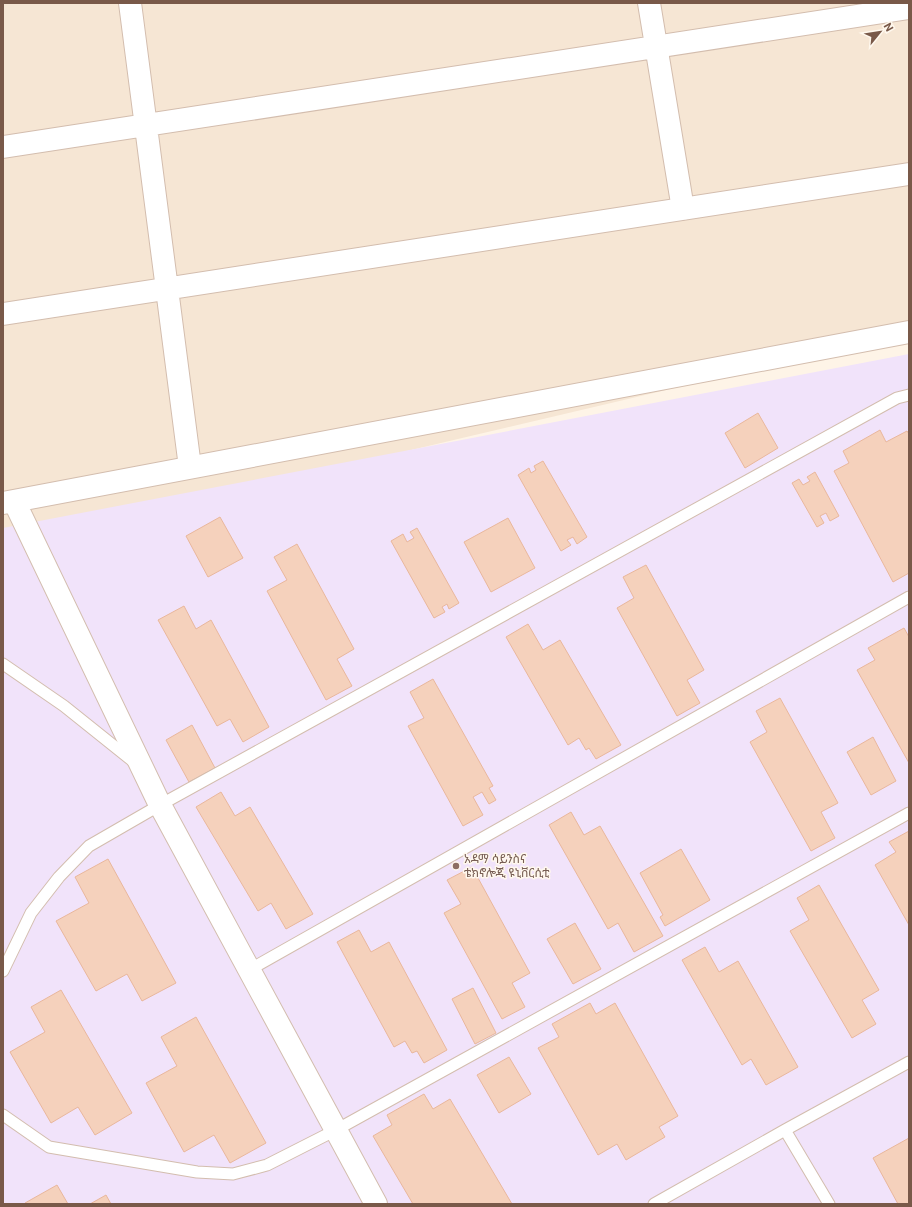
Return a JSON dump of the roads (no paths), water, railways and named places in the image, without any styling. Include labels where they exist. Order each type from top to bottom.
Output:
[{"type":"street","points":[[130,3],[190,467]]},
{"type":"street","points":[[649,3],[683,209]]},
{"type":"street","points":[[3,147],[909,8]]},
{"type":"street","points":[[3,314],[909,174]]},
{"type":"street","points":[[376,1204],[160,805],[9,502],[909,332]]},
{"type":"lane","points":[[3,971],[31,913],[58,877],[89,846],[160,805],[897,398],[909,395]]},
{"type":"lane","points":[[249,970],[909,597]]},
{"type":"lane","points":[[3,664],[64,706],[141,768]]},
{"type":"lane","points":[[3,1115],[49,1146],[197,1172],[233,1174],[267,1165],[336,1130],[909,813]]},
{"type":"lane","points":[[654,1204],[909,1062]]},
{"type":"lane","points":[[785,1130],[829,1204]]},
{"type":"place","name":"አዳማ ሳይንስና ቴክኖሎጂ ዩኒቨርሲቲ","points":[[456,866]]}]
